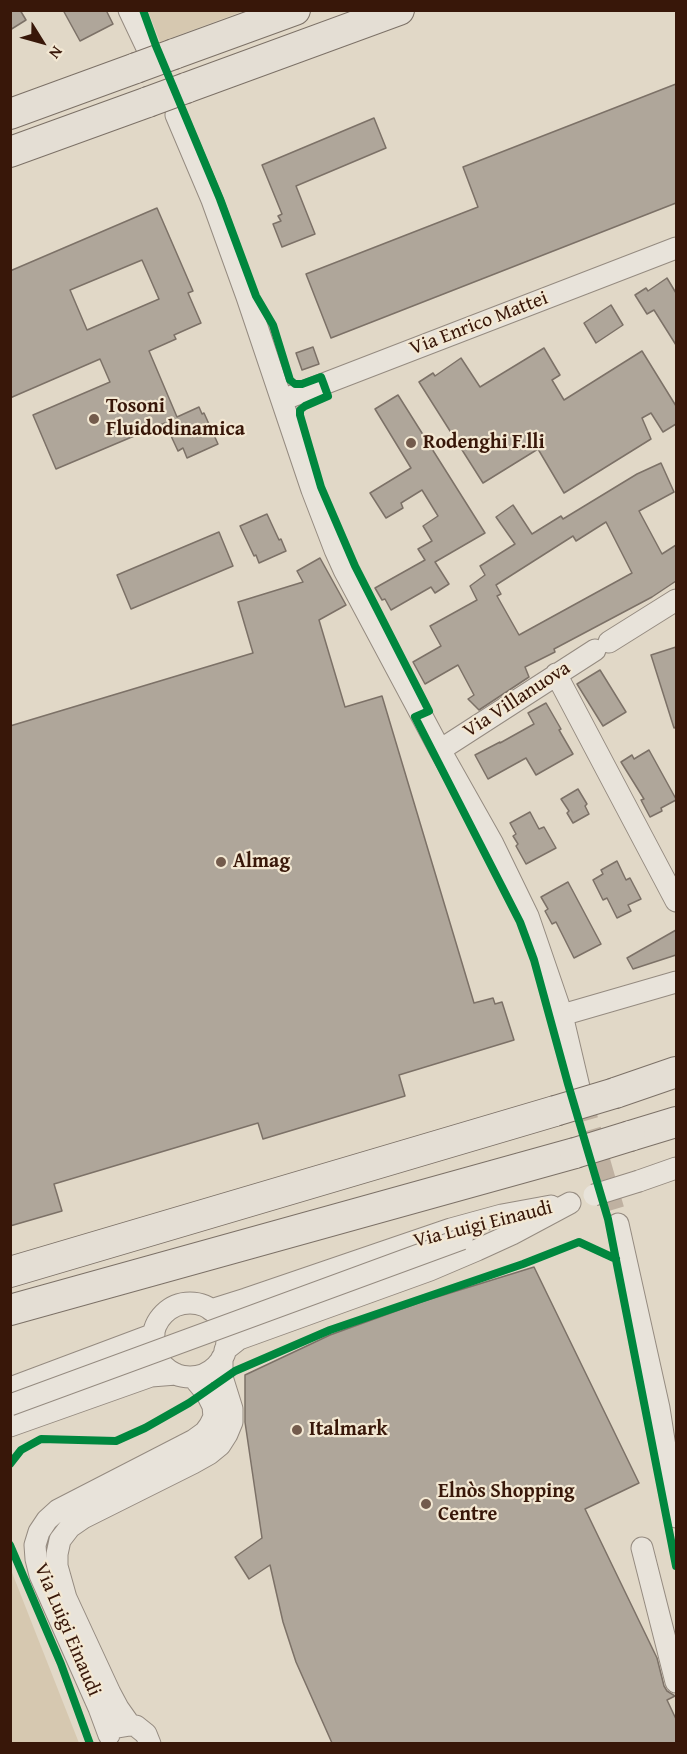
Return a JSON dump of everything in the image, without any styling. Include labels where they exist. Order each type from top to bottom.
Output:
[{"type":"highway","points":[[10,114],[152,57],[295,10]]},
{"type":"highway","points":[[10,152],[148,102],[181,102],[399,10]]},
{"type":"highway","points":[[10,1272],[615,1093],[676,1072]]},
{"type":"highway","points":[[10,1310],[575,1153],[676,1122]]},
{"type":"street","points":[[129,10],[152,57]]},
{"type":"street","points":[[181,102],[212,200],[312,490],[344,570],[493,844],[528,916],[562,1015],[568,1106]]},
{"type":"street","name":"Via Enrico Mattei","points":[[282,400],[676,248]]},
{"type":"street","name":"Via Villanuova","points":[[440,750],[556,674],[676,600]]},
{"type":"street","points":[[556,674],[676,901]]},
{"type":"street","points":[[562,1015],[676,982]]},
{"type":"street","points":[[10,1405],[462,1239],[676,1168]]},
{"type":"street","name":"Via Luigi Einaudi","points":[[211,1310],[451,1228],[502,1215],[570,1203]]},
{"type":"street","name":"Via Luigi Einaudi","points":[[10,1426],[151,1376],[210,1371],[238,1339],[467,1254],[512,1234],[570,1203]]},
{"type":"street","points":[[618,1224],[659,1408],[676,1518]]},
{"type":"street","name":"Via Luigi Einaudi","points":[[107,1739],[99,1708],[40,1575],[35,1545],[39,1532],[47,1520],[63,1507],[194,1440],[210,1425],[214,1417],[213,1406],[207,1394],[184,1375],[165,1368],[154,1346],[154,1334],[158,1322],[166,1312],[176,1306],[189,1303],[211,1310],[225,1327],[227,1339],[222,1377],[232,1409],[232,1422],[227,1434],[220,1445],[209,1454],[83,1518],[70,1527],[60,1540],[57,1554],[57,1566],[66,1598],[110,1693],[130,1725]]},
{"type":"street","points":[[10,1388],[154,1334]]},
{"type":"street","points":[[642,1548],[676,1682]]},
{"type":"street","name":"Via Luigi Einaudi","points":[[107,1739],[118,1727],[130,1725],[141,1729],[150,1743]]},
{"type":"shaded area","points":[[148,11],[244,11],[160,42]]},
{"type":"shaded area","points":[[11,1570],[79,1743],[11,1743]]},
{"type":"building","points":[[10,10],[20,10],[26,20],[10,30]]},
{"type":"building","points":[[63,10],[106,10],[113,24],[80,41]]},
{"type":"building","points":[[676,84],[676,203],[331,338],[306,274],[478,207],[463,167]]},
{"type":"building","points":[[374,118],[386,148],[296,186],[315,234],[282,247],[273,224],[281,221],[278,216],[282,214],[262,165]]},
{"type":"building","points":[[157,208],[193,291],[188,293],[201,323],[174,335],[176,339],[149,351],[177,417],[199,407],[218,444],[187,458],[183,448],[178,451],[165,423],[56,469],[33,415],[110,382],[100,359],[10,398],[10,271]],"holes":[[[142,260],[159,299],[87,330],[70,290]]]},
{"type":"building","points":[[667,278],[676,293],[676,345],[654,310],[647,314],[635,295],[646,288],[648,291]]},
{"type":"building","points":[[611,305],[623,325],[596,343],[584,323]]},
{"type":"building","points":[[313,347],[319,364],[302,370],[296,353]]},
{"type":"building","points":[[544,348],[560,375],[552,380],[564,400],[642,351],[676,406],[676,424],[663,432],[651,413],[642,418],[651,439],[564,493],[538,449],[483,483],[419,382],[433,373],[435,376],[461,358],[480,387]]},
{"type":"building","name":"Rodenghi F.lli","points":[[398,395],[485,533],[435,562],[449,584],[435,593],[431,587],[391,610],[375,588],[425,560],[418,549],[432,541],[423,526],[438,516],[422,490],[401,503],[403,508],[386,518],[370,493],[411,468],[375,409]]},
{"type":"building","points":[[661,463],[674,492],[639,511],[662,554],[676,545],[676,581],[652,597],[525,667],[529,677],[479,710],[468,699],[474,695],[458,665],[425,684],[413,662],[441,646],[430,626],[477,600],[470,586],[485,575],[480,566],[515,544],[496,517],[513,505],[532,534],[561,516],[563,519],[637,474]],"holes":[[[606,522],[632,573],[519,635],[497,596],[501,594],[496,585],[573,536],[576,541]]]},
{"type":"building","points":[[267,514],[286,551],[259,563],[240,526]]},
{"type":"building","points":[[219,532],[233,566],[131,609],[117,575]]},
{"type":"building","name":"Almag","points":[[320,558],[346,605],[319,620],[345,707],[382,696],[474,1003],[493,998],[495,1004],[502,1002],[514,1040],[399,1075],[405,1096],[263,1139],[258,1123],[54,1184],[62,1211],[10,1226],[10,726],[253,653],[238,602],[303,582],[297,571]]},
{"type":"building","points":[[676,647],[676,727],[674,728],[651,655]]},
{"type":"building","points":[[600,670],[626,712],[603,726],[577,684]]},
{"type":"building","points":[[546,703],[573,754],[536,775],[526,758],[488,779],[475,755],[534,724],[528,713]]},
{"type":"building","points":[[649,750],[676,799],[661,808],[662,811],[650,817],[641,800],[644,799],[621,762],[632,755],[634,759]]},
{"type":"building","points":[[578,789],[587,804],[585,806],[589,814],[573,823],[561,799]]},
{"type":"building","points":[[530,812],[539,829],[544,827],[556,848],[526,864],[516,846],[518,844],[513,836],[516,834],[510,823]]},
{"type":"building","points":[[617,861],[626,880],[630,878],[641,899],[628,905],[631,911],[617,918],[607,898],[603,900],[593,880],[603,874],[601,870]]},
{"type":"building","points":[[568,882],[601,944],[574,958],[556,922],[552,924],[545,911],[548,909],[541,897]]},
{"type":"building","points":[[676,930],[676,955],[633,969],[627,958]]},
{"type":"building","name":"Elnòs Shopping Centre","points":[[534,1267],[639,1483],[585,1509],[657,1658],[664,1686],[675,1696],[667,1700],[676,1719],[676,1743],[332,1743],[296,1662],[283,1622],[270,1565],[249,1579],[235,1557],[262,1538],[245,1422],[245,1375],[330,1335],[421,1302]]},
{"type":"tunnel","points":[[582,1100],[618,1224]]},
{"type":"cycle path","points":[[143,10],[220,199],[256,296],[273,325],[290,380],[295,384],[302,384],[321,377],[328,396],[300,410],[321,487],[355,566],[429,711],[415,717],[520,922],[534,960],[608,1219],[676,1566]]},
{"type":"cycle path","points":[[10,1464],[21,1450],[41,1439],[116,1441],[145,1428],[189,1403],[235,1371],[330,1330],[523,1264],[579,1242],[616,1259]]},
{"type":"cycle path","points":[[10,1545],[61,1664],[90,1744]]},
{"type":"place","name":"Tosoni Fluidodinamica","points":[[94,419]]},
{"type":"place","name":"Rodenghi F.lli","points":[[411,443]]},
{"type":"place","name":"Almag","points":[[221,862]]},
{"type":"place","name":"Italmark","points":[[297,1430]]},
{"type":"place","name":"Elnòs Shopping Centre","points":[[426,1504]]}]
